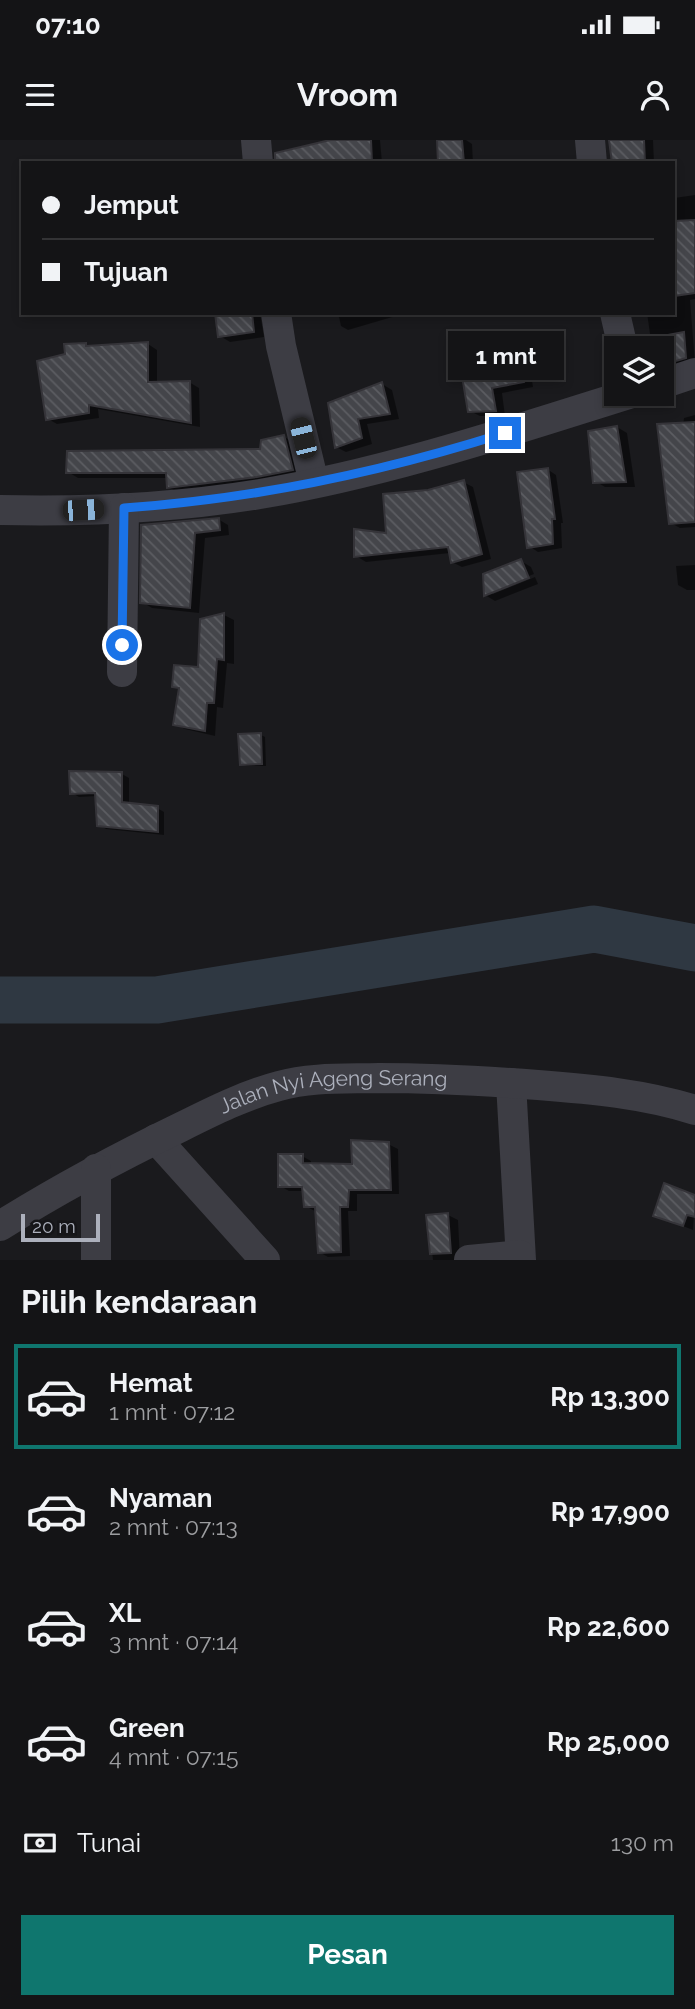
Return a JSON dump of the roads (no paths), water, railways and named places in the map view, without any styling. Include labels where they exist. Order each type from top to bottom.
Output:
[{"type":"street","points":[[256,140],[258,161]]},
{"type":"street","points":[[590,140],[592,161]]},
{"type":"street","points":[[275,315],[314,483]]},
{"type":"street","points":[[615,315],[620,336]]},
{"type":"street","points":[[674,380],[695,373]]},
{"type":"street","points":[[0,510],[124,508],[258,494],[314,483],[481,441],[604,402]]},
{"type":"street","points":[[122,673],[124,508]]},
{"type":"street","name":"Jalan Nyi Ageng Serang","points":[[0,1226],[58,1189],[96,1169],[243,1097],[281,1085],[324,1079],[392,1078],[511,1083],[591,1089],[676,1104],[695,1110]]},
{"type":"street","points":[[469,1260],[521,1258],[511,1083]]},
{"type":"street","points":[[156,1139],[265,1260]]},
{"type":"street","points":[[96,1169],[96,1260]]},
{"type":"waterway","points":[[0,1000],[157,1000],[594,929],[695,948]]}]
